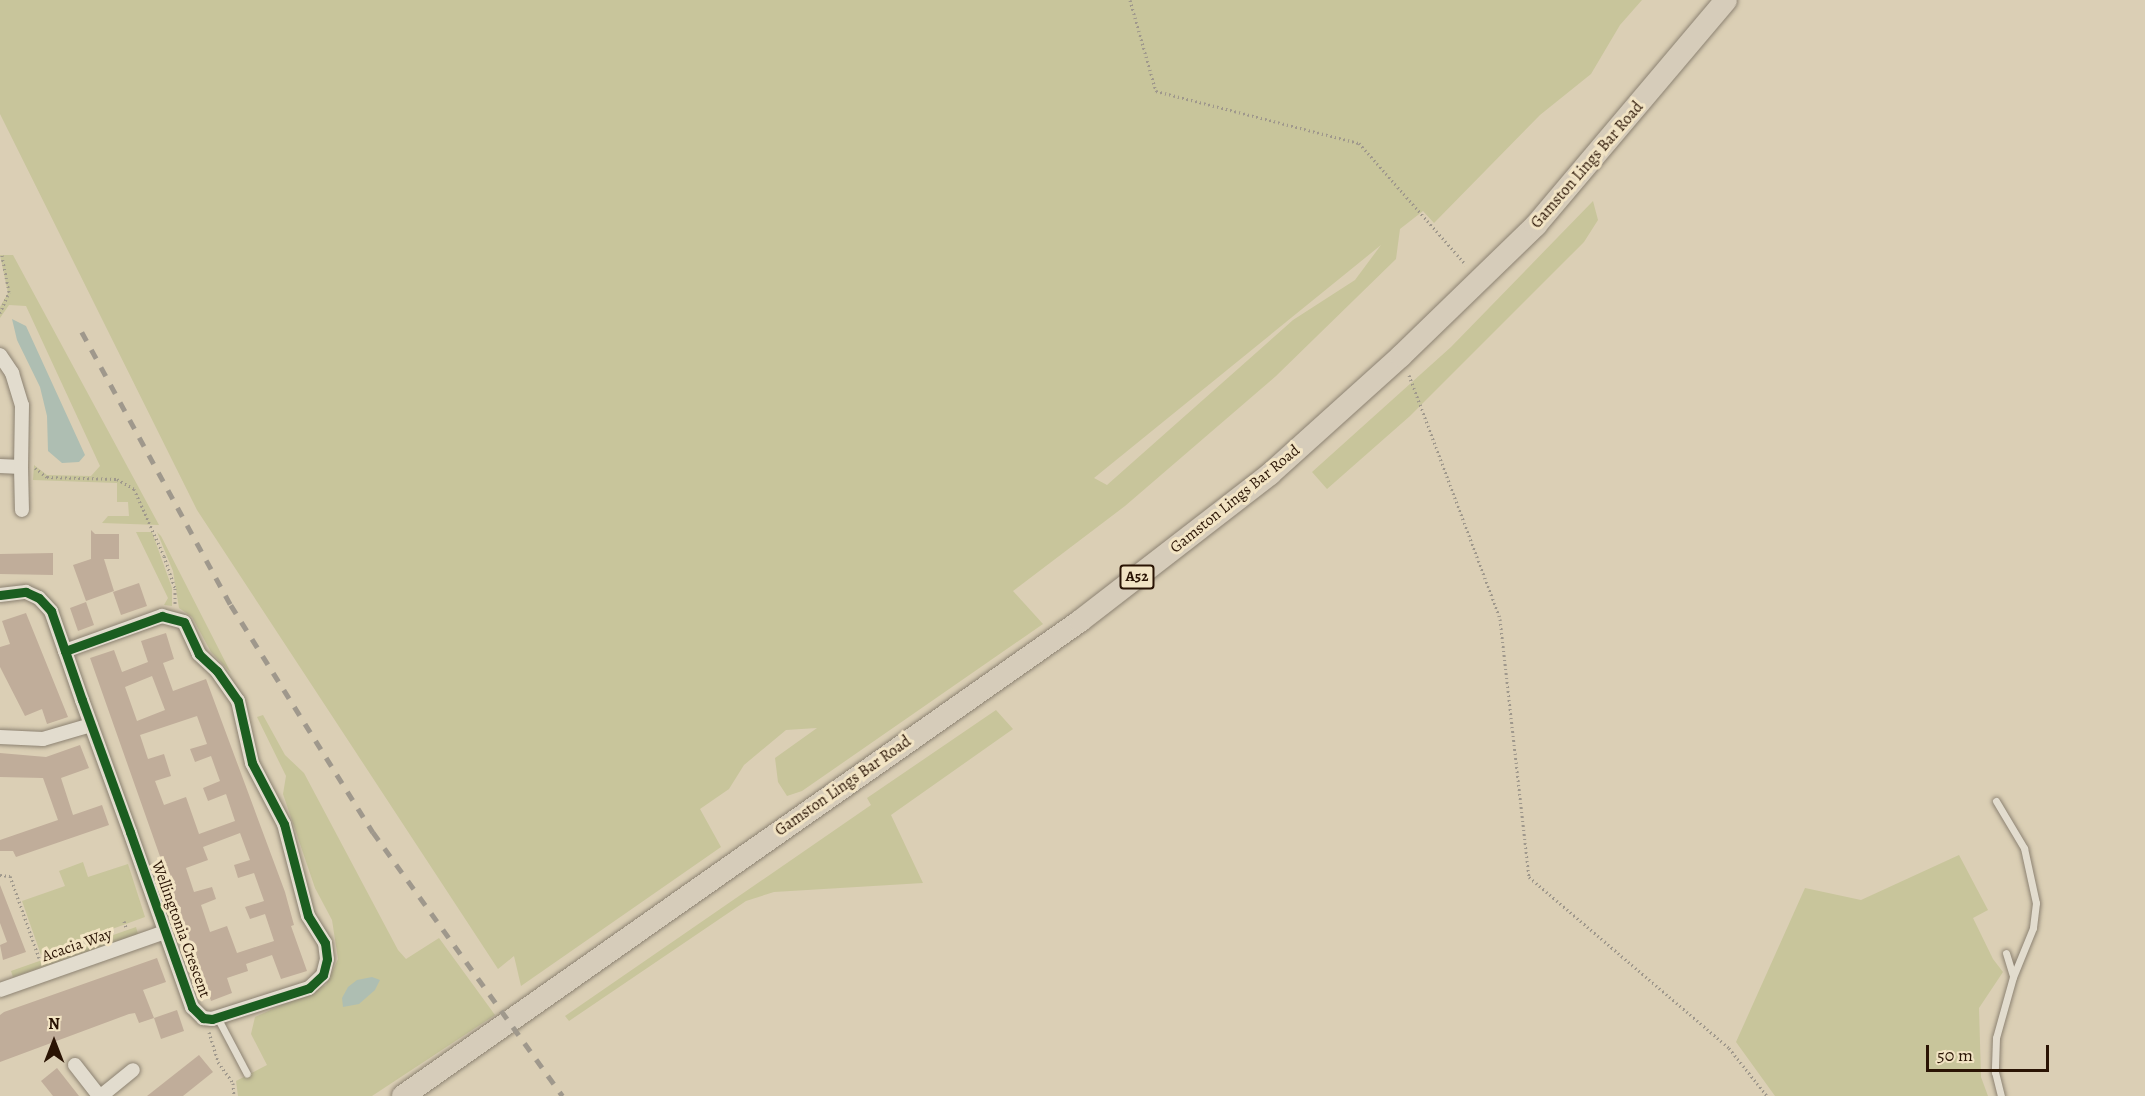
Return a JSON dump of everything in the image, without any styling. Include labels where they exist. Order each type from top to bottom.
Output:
[{"type":"highway","name":"Gamston Lings Bar Road","points":[[403,1096],[1080,621],[1270,474],[1401,356],[1536,225],[1673,68],[1726,0]]},
{"type":"highway","name":"Gamston Lings Bar Road","points":[[388,1096],[460,1054]]},
{"type":"street","points":[[0,355],[12,373],[22,405],[26,466],[22,510]]},
{"type":"street","points":[[0,466],[26,466]]},
{"type":"street","name":"Wellingtonia Crescent","points":[[0,595],[26,592],[39,598],[51,611],[192,1007],[203,1018],[217,1017],[309,988],[323,975],[327,959],[325,943],[308,916],[284,824],[252,763],[238,701],[217,671],[199,654],[184,622],[173,616]]},
{"type":"street","points":[[64,651],[162,616],[173,616]]},
{"type":"street","points":[[0,737],[43,739],[91,725]]},
{"type":"street","name":"Acacia Way","points":[[0,990],[165,932]]},
{"type":"street","points":[[75,1065],[100,1096],[133,1070]]},
{"type":"lane","points":[[1996,801],[2024,848],[2036,903],[2033,928],[2013,977],[1996,1038],[1995,1072],[2001,1096]]},
{"type":"lane","points":[[2006,953],[2013,977]]},
{"type":"lane","points":[[217,1017],[247,1074]]},
{"type":"path","points":[[1130,0],[1156,91],[1359,143],[1480,280]]},
{"type":"path","points":[[1,310],[9,292],[2,255]]},
{"type":"path","points":[[1401,356],[1500,619],[1530,877],[1729,1048],[1767,1096]]},
{"type":"path","points":[[26,466],[47,477],[106,478],[128,484],[141,497],[175,588],[173,616]]},
{"type":"path","points":[[0,874],[10,876],[39,958]]},
{"type":"path","points":[[124,921],[126,927]]},
{"type":"path","points":[[87,933],[89,940]]},
{"type":"path","points":[[209,1040],[218,1062],[233,1083],[234,1096]]},
{"type":"shaded area","points":[[0,0],[1642,0],[1620,25],[1591,74],[1540,115],[1434,223],[1423,211],[1400,229],[1396,259],[1276,376],[1125,506],[1013,591],[1043,624],[802,791],[787,796],[778,782],[775,758],[817,728],[786,730],[744,765],[729,789],[700,809],[721,847],[521,986],[514,956],[498,969],[197,510],[0,114]],"holes":[[[1381,245],[1355,280],[1293,320],[1107,485],[1094,478]]]},
{"type":"shaded area","points":[[1593,201],[1598,220],[1584,242],[1410,416],[1327,489],[1312,472],[1451,347]]},
{"type":"shaded area","points":[[0,255],[13,255],[159,525],[102,523],[108,516],[129,516],[128,502],[117,502],[117,483],[33,480],[34,465],[47,475],[91,476],[100,466],[26,306],[9,305],[0,318],[0,307],[8,293]]},
{"type":"shaded area","points":[[12,319],[26,326],[85,455],[79,462],[62,463],[48,451],[47,416],[40,387],[17,340]]},
{"type":"shaded area","points":[[136,532],[152,532],[172,588],[172,606],[164,605],[168,598]]},
{"type":"shaded area","points":[[157,532],[231,673],[211,652],[192,617],[179,608],[173,571]]},
{"type":"shaded area","points":[[996,710],[1013,729],[891,815],[923,883],[774,892],[746,901],[569,1021],[565,1016],[871,805],[867,798]]},
{"type":"shaded area","points":[[263,715],[285,755],[304,773],[398,950],[406,959],[439,938],[495,1015],[372,1096],[238,1096],[236,1081],[267,1065],[251,1034],[255,1017],[326,985],[338,959],[332,920],[315,888],[283,794],[286,776],[257,717]]},
{"type":"shaded area","points":[[1959,855],[1988,910],[1973,918],[1993,959],[2003,972],[1979,1008],[1981,1077],[1988,1096],[1775,1096],[1736,1042],[1805,888],[1861,900]]},
{"type":"shaded area","points":[[83,862],[88,877],[128,864],[145,917],[41,955],[22,901],[65,886],[59,871]]},
{"type":"shaded area","points":[[136,927],[138,934],[13,977],[11,971]]},
{"type":"shaded area","points":[[372,977],[380,980],[375,990],[359,1004],[343,1007],[342,998],[348,987],[357,980]]},
{"type":"building","points":[[91,530],[95,534],[119,534],[119,559],[104,559],[114,591],[86,601],[73,565],[91,559]]},
{"type":"building","points":[[53,553],[53,575],[0,574],[0,554]]},
{"type":"building","points":[[139,583],[147,606],[121,615],[113,592]]},
{"type":"building","points":[[86,602],[94,625],[78,631],[70,608]]},
{"type":"building","points":[[26,613],[68,717],[47,724],[42,709],[25,716],[0,667],[0,647],[10,644],[2,621]]},
{"type":"building","points":[[166,633],[174,659],[163,663],[173,691],[206,679],[285,892],[294,925],[291,926],[307,971],[281,979],[272,955],[246,964],[248,971],[227,978],[232,993],[211,1001],[90,658],[114,650],[122,672],[148,662],[141,641]],"holes":[[[152,676],[165,710],[137,721],[125,687]],[[197,716],[207,744],[190,749],[195,762],[211,756],[220,781],[203,788],[208,801],[226,794],[235,821],[199,834],[186,797],[164,805],[155,781],[171,776],[164,754],[148,759],[140,735]],[[240,833],[250,860],[234,865],[238,878],[254,873],[264,901],[245,907],[250,919],[265,914],[274,941],[237,953],[227,926],[210,932],[201,905],[216,899],[212,887],[194,892],[186,868],[208,860],[203,847]]]},
{"type":"building","points":[[80,745],[89,768],[61,778],[73,815],[102,805],[109,825],[16,857],[13,851],[0,851],[0,840],[58,820],[43,778],[0,777],[0,753],[46,757]]},
{"type":"building","points":[[0,885],[26,952],[3,960],[0,945],[7,942],[0,923]]},
{"type":"building","points":[[157,958],[166,982],[143,990],[154,1018],[139,1023],[135,1013],[129,1014],[0,1062],[0,1015],[4,1012]]},
{"type":"building","points":[[177,1010],[184,1031],[161,1039],[154,1018]]},
{"type":"building","points":[[199,1055],[213,1072],[183,1096],[147,1096]]},
{"type":"building","points":[[57,1068],[79,1096],[53,1096],[41,1081]]},
{"type":"railway","points":[[82,332],[231,605],[373,832],[563,1096]]},
{"type":"cycle path","points":[[0,595],[26,592],[39,598],[51,611],[82,700],[192,1007],[203,1018],[212,1019],[309,988],[323,975],[327,959],[325,943],[308,916],[284,824],[252,763],[238,701],[217,671],[199,654],[184,622],[162,616],[65,651]]}]
